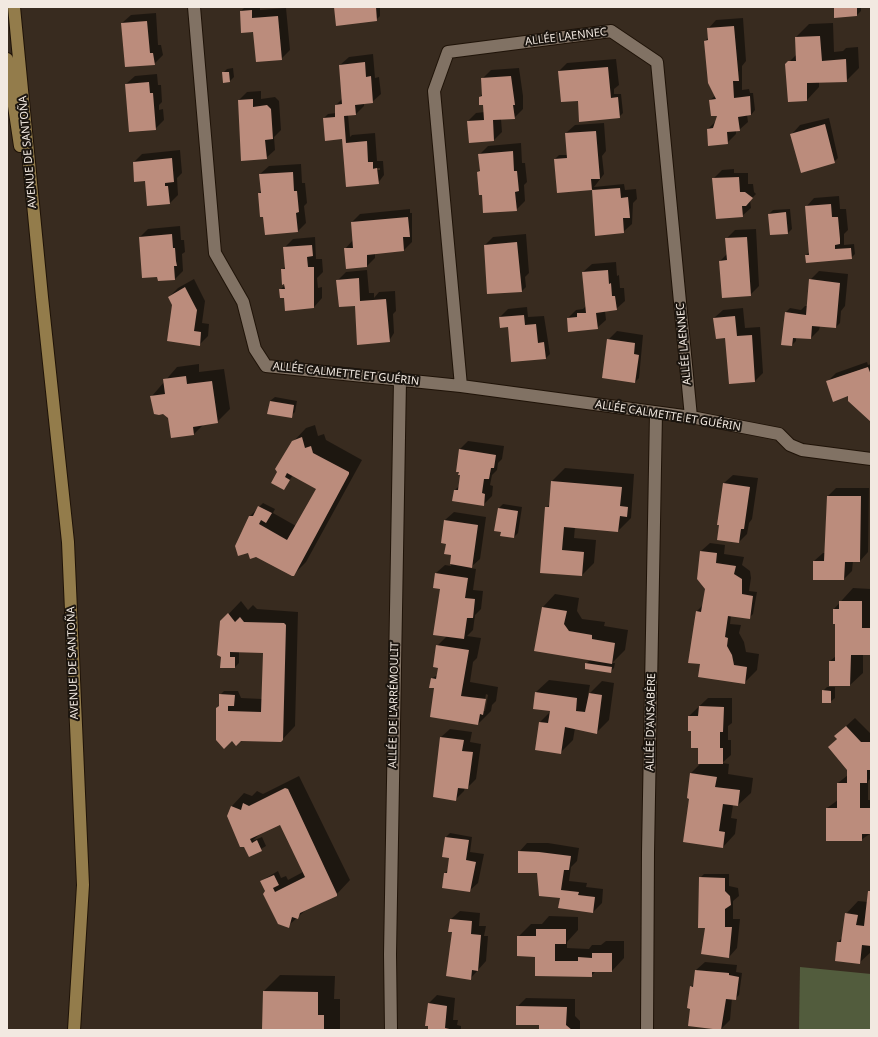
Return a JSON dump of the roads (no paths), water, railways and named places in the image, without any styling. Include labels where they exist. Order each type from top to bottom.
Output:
[{"type":"main road","name":"AVENUE DE SANTOÑA","points":[[14,7],[42,297],[68,542],[83,885],[74,1030]]},
{"type":"main road","name":"AVENUE DE SANTOÑA","points":[[7,59],[42,297]]},
{"type":"street","name":"ALLÉE CALMETTE ET GUÉRIN","points":[[194,7],[215,253],[243,302],[255,349],[266,366],[461,386],[691,418],[779,434],[790,445],[802,450],[871,459]]},
{"type":"street","name":"ALLÉE LAENNEC","points":[[461,386],[434,91],[448,52],[611,31],[657,62],[691,418]]},
{"type":"street","name":"ALLÉE DE L'ARRÉMOULIT","points":[[391,1030],[390,946],[400,380]]},
{"type":"street","name":"ALLÉE D'ANSABÈRE","points":[[647,1030],[648,852],[656,413]]}]
